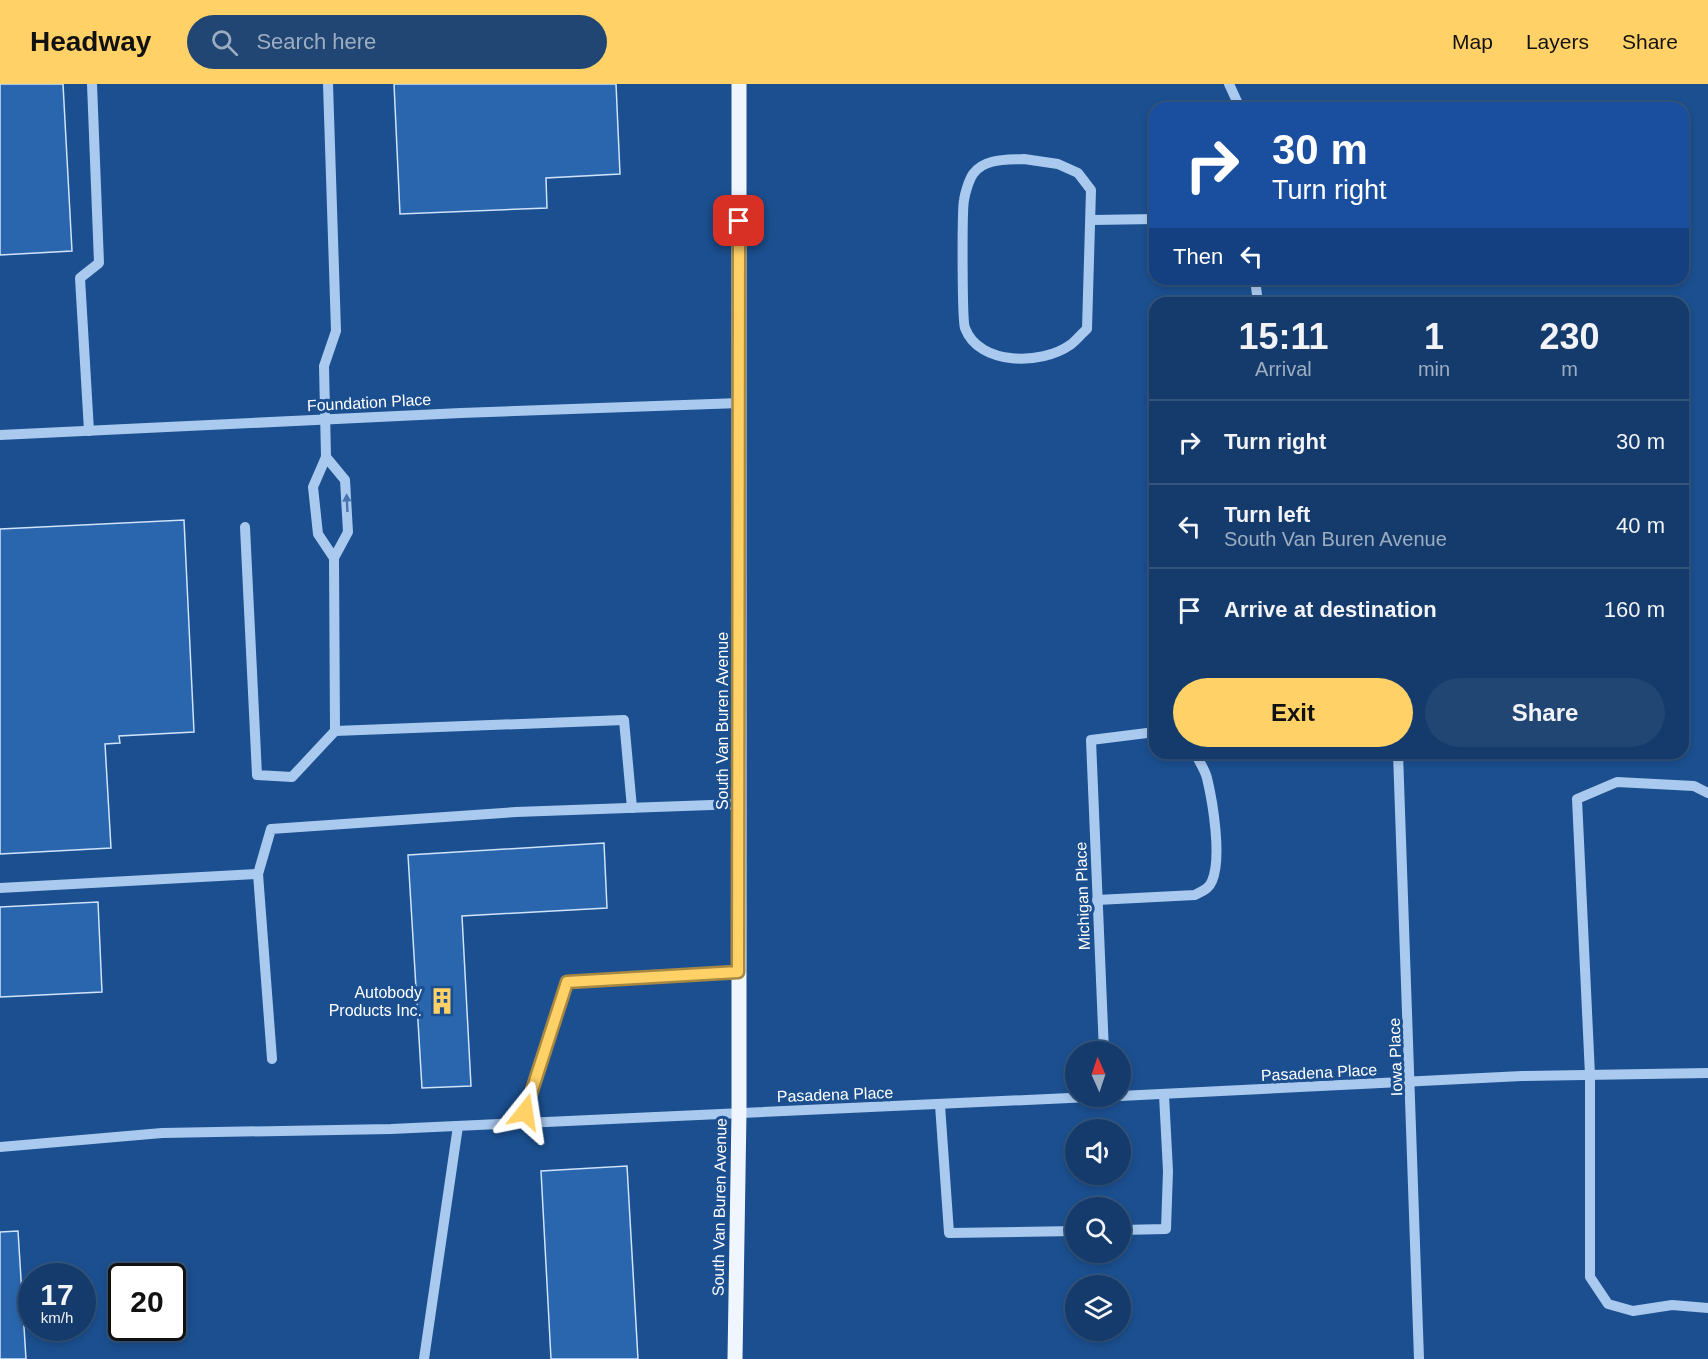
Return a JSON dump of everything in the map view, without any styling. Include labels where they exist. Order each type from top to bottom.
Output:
[{"type":"main road","name":"South Van Buren Avenue","points":[[735,1359],[739,1113],[739,84]]},
{"type":"street","points":[[89,431],[80,278],[99,263],[92,84]]},
{"type":"street","points":[[328,84],[336,331],[324,366],[326,457],[313,487],[318,534],[334,558]]},
{"type":"street","points":[[1229,84],[1237,102]]},
{"type":"street","points":[[1024,159],[1058,164],[1078,173],[1091,190],[1092,220],[1087,329],[1069,346],[1041,357],[1018,358],[993,354],[975,345],[964,327],[963,201],[973,174],[989,162],[1024,159]]},
{"type":"street","points":[[1092,220],[1149,219]]},
{"type":"street","name":"Foundation Place","points":[[0,435],[325,419],[740,403]]},
{"type":"street","points":[[245,527],[256,775],[292,777],[335,731],[334,558],[348,532],[345,480],[326,457]]},
{"type":"street","points":[[335,731],[624,720],[632,808]]},
{"type":"street","name":"Michigan Place","points":[[1103,1041],[1091,740],[1149,733]]},
{"type":"street","points":[[1097,900],[1195,895],[1207,889],[1216,869],[1215,828],[1207,777],[1198,759]]},
{"type":"street","name":"Iowa Place","points":[[1398,759],[1419,1359]]},
{"type":"street","points":[[1708,793],[1694,786],[1617,782],[1578,799],[1590,1075],[1590,1277],[1608,1304],[1633,1311],[1672,1305],[1708,1308]]},
{"type":"street","points":[[272,1059],[258,874],[271,829],[516,812],[739,804]]},
{"type":"street","points":[[0,888],[258,874]]},
{"type":"street","points":[[523,1124],[527,1100],[567,982],[738,972]]},
{"type":"street","name":"Pasadena Place","points":[[1131,1096],[1590,1075],[1708,1072]]},
{"type":"street","points":[[1131,1230],[1166,1229],[1168,1171],[1164,1095]]},
{"type":"street","name":"Pasadena Place","points":[[0,1147],[162,1133],[523,1124],[1065,1099]]},
{"type":"street","points":[[940,1105],[949,1233],[1065,1231]]},
{"type":"street","points":[[424,1359],[458,1126]]},
{"type":"building","points":[[0,84],[63,84],[72,251],[0,255]]},
{"type":"building","points":[[394,84],[616,84],[620,174],[546,178],[547,208],[400,214]]},
{"type":"building","points":[[184,520],[194,732],[119,736],[120,743],[105,744],[111,848],[0,854],[0,529]]},
{"type":"building","name":"Autobody Products Inc.","points":[[604,843],[607,908],[462,916],[471,1086],[422,1088],[408,855]]},
{"type":"building","points":[[98,902],[102,992],[0,997],[0,907]]},
{"type":"building","points":[[627,1166],[638,1359],[551,1359],[541,1171]]},
{"type":"building","points":[[18,1231],[20,1263],[18,1263],[18,1341],[25,1341],[26,1359],[0,1359],[0,1232]]},
{"type":"place","name":"Autobody Products Inc.","points":[[442,1001]]},
{"type":"route","points":[[525,1112],[567,982],[738,972],[739,221]]}]
